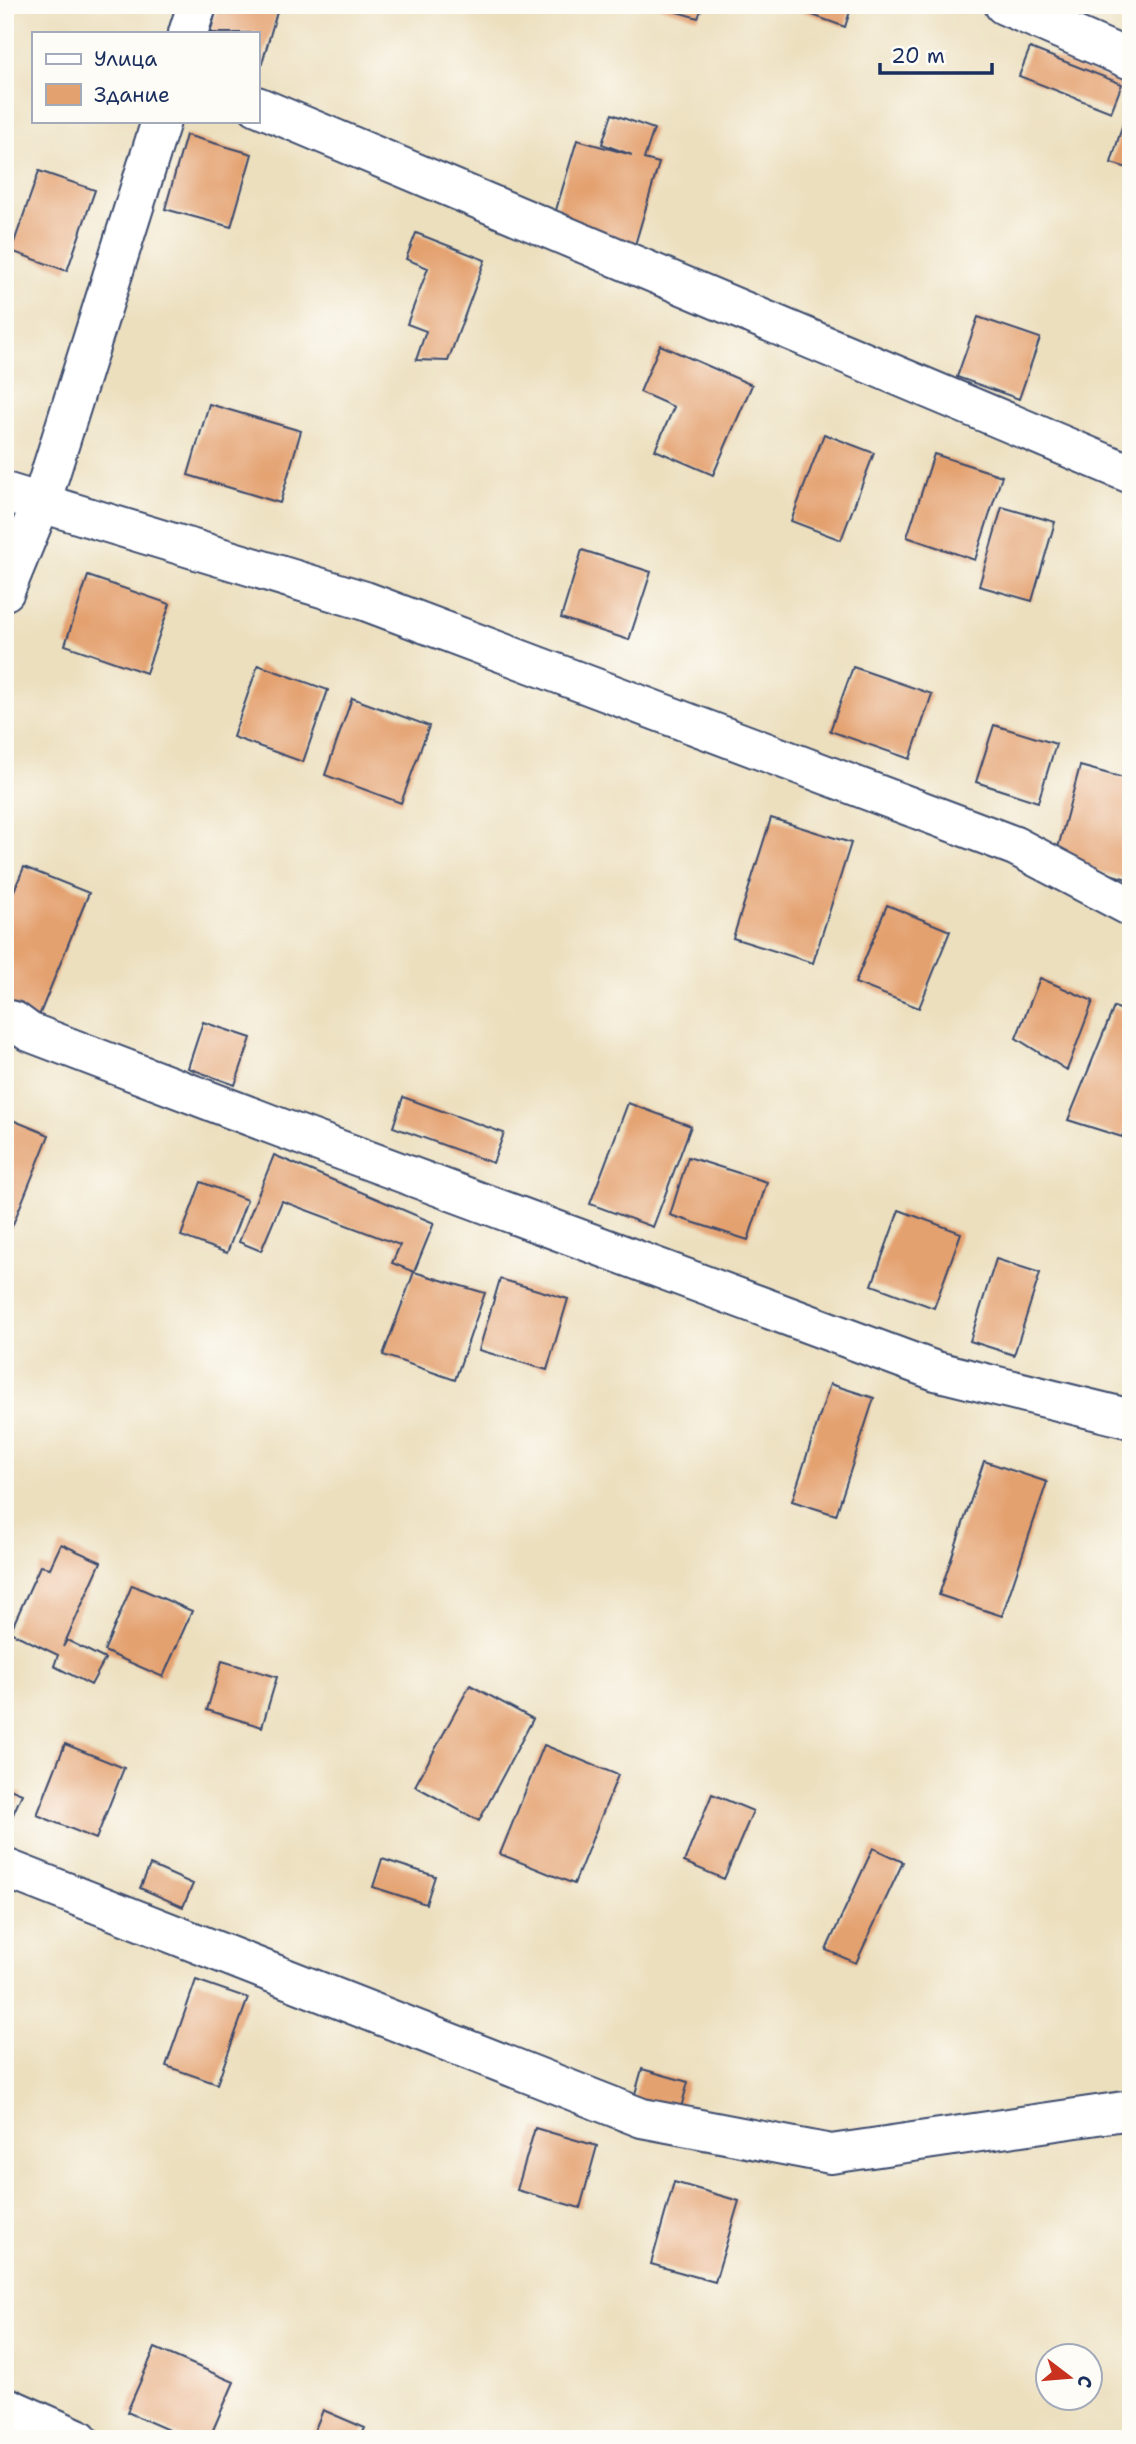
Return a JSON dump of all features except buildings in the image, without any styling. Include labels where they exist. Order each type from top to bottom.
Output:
[{"type":"street","points":[[188,32],[197,5]]},
{"type":"street","points":[[1004,5],[1131,60]]},
{"type":"street","points":[[259,107],[1131,474]]},
{"type":"street","points":[[5,591],[41,503],[161,122]]},
{"type":"street","points":[[5,492],[365,601],[1015,846],[1131,907]]},
{"type":"street","points":[[5,1019],[14,1021],[29,1032],[294,1133],[936,1371],[1131,1419]]},
{"type":"street","points":[[5,1868],[642,2118],[831,2154],[1131,2110]]},
{"type":"street","points":[[5,2406],[79,2439]]}]
